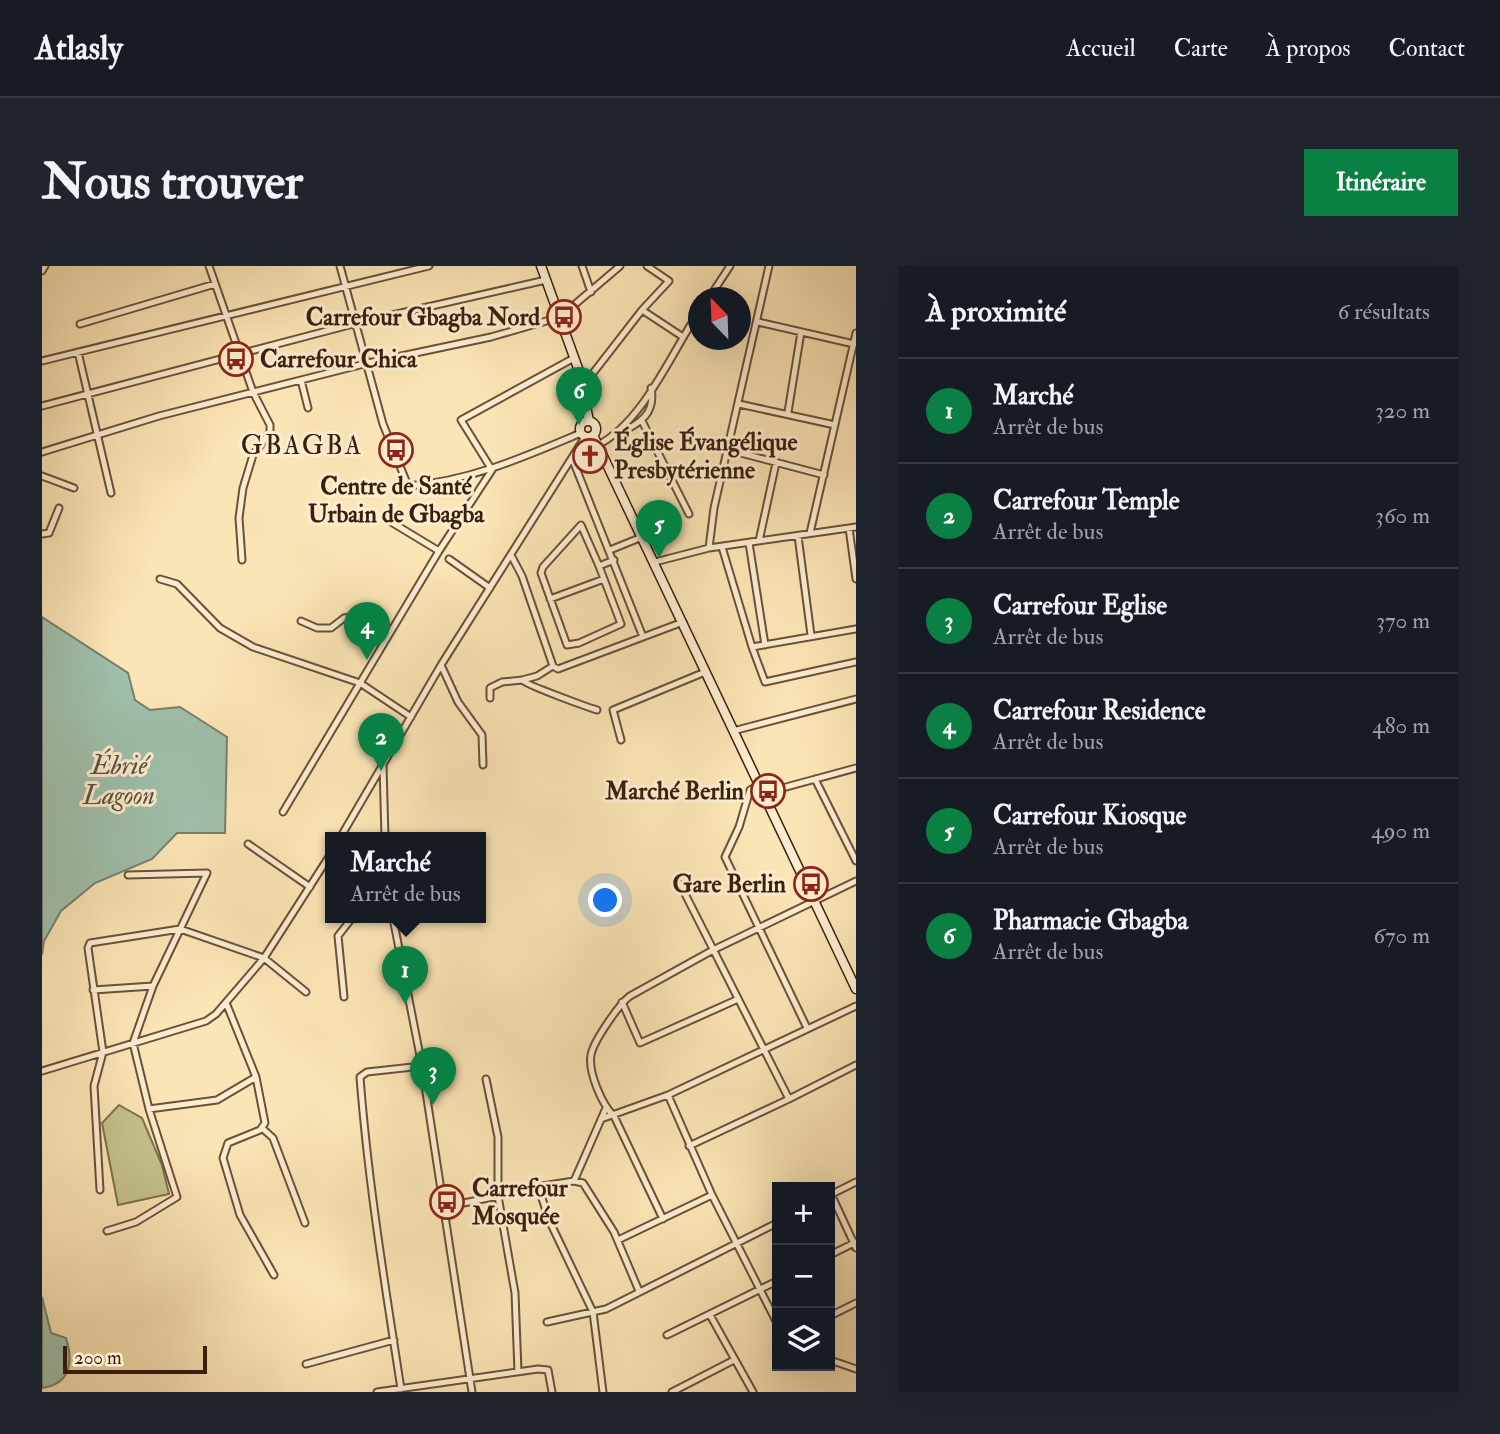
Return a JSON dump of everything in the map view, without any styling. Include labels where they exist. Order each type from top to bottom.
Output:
[{"type":"street","points":[[42,271],[45,266]]},
{"type":"street","points":[[209,266],[253,392],[270,425],[270,432],[253,455],[239,506],[242,560]]},
{"type":"street","points":[[340,266],[383,425],[408,486],[436,484],[492,470],[587,435],[597,428],[589,421],[575,358],[541,266]]},
{"type":"street","points":[[42,361],[429,266]]},
{"type":"street","points":[[582,266],[591,292]]},
{"type":"street","points":[[42,452],[97,434],[253,392],[368,363],[491,337],[560,317],[620,266]]},
{"type":"street","points":[[583,386],[642,310],[669,281],[647,266]]},
{"type":"street","points":[[716,287],[730,266]]},
{"type":"street","points":[[709,548],[714,508],[769,266]]},
{"type":"street","points":[[42,406],[357,323],[546,280]]},
{"type":"street","points":[[80,324],[215,284]]},
{"type":"street","points":[[642,310],[682,337]]},
{"type":"street","points":[[758,321],[854,344]]},
{"type":"street","points":[[613,437],[651,388],[688,328]]},
{"type":"street","points":[[788,412],[801,332]]},
{"type":"street","points":[[810,533],[847,383],[856,333]]},
{"type":"street","points":[[78,352],[111,493]]},
{"type":"street","points":[[492,470],[460,420],[575,358]]},
{"type":"street","points":[[301,380],[307,408]]},
{"type":"street","points":[[847,383],[856,385]]},
{"type":"street","points":[[598,445],[642,421],[652,407],[651,388]]},
{"type":"street","points":[[739,404],[788,412],[835,425]]},
{"type":"street","points":[[589,421],[581,426],[598,445],[856,989]]},
{"type":"street","points":[[642,421],[689,514]]},
{"type":"street","points":[[344,832],[441,665],[587,435]]},
{"type":"street","points":[[729,450],[824,475]]},
{"type":"street","points":[[572,458],[643,637]]},
{"type":"street","points":[[759,541],[776,463]]},
{"type":"street","points":[[284,812],[439,551],[492,470]]},
{"type":"street","points":[[42,476],[74,488]]},
{"type":"street","points":[[42,534],[48,533],[59,508]]},
{"type":"street","points":[[391,522],[439,551]]},
{"type":"street","points":[[581,525],[604,579],[621,624],[579,643],[567,645],[541,573],[543,567],[581,525]]},
{"type":"street","points":[[655,562],[709,548],[853,527],[856,579]]},
{"type":"street","points":[[798,536],[811,635]]},
{"type":"street","points":[[610,550],[642,537]]},
{"type":"street","points":[[749,543],[765,645]]},
{"type":"street","points":[[722,547],[765,682],[856,662]]},
{"type":"street","points":[[512,557],[522,576],[553,666],[558,669],[682,622]]},
{"type":"street","points":[[449,559],[490,588]]},
{"type":"street","points":[[599,566],[614,560]]},
{"type":"street","points":[[160,579],[177,584],[220,628],[253,647],[360,683],[411,717]]},
{"type":"street","points":[[550,599],[604,579]]},
{"type":"street","points":[[301,621],[317,628],[331,628],[344,618],[351,617],[386,639]]},
{"type":"street","points":[[752,647],[856,629]]},
{"type":"street","points":[[441,665],[458,702],[482,735],[483,765]]},
{"type":"street","points":[[490,698],[489,688],[502,682],[522,680],[553,666]]},
{"type":"street","points":[[621,740],[613,710],[705,672]]},
{"type":"street","points":[[522,680],[529,686],[547,689],[597,710]]},
{"type":"street","points":[[733,731],[856,699]]},
{"type":"street","points":[[383,765],[385,832]]},
{"type":"street","points":[[764,793],[856,768]]},
{"type":"street","points":[[815,779],[856,860]]},
{"type":"street","points":[[760,784],[750,790],[739,827],[725,857],[807,1028]]},
{"type":"street","points":[[248,844],[310,887]]},
{"type":"street","points":[[42,1071],[206,1021],[227,1005],[264,958],[325,863]]},
{"type":"street","points":[[107,1231],[136,1222],[177,1197],[149,1109],[133,1043],[153,986],[207,873],[128,875]]},
{"type":"street","points":[[663,1219],[614,1116],[606,1108],[591,1055],[622,1002],[713,950],[856,881]]},
{"type":"street","points":[[680,884],[736,1000],[789,1099]]},
{"type":"street","points":[[344,997],[338,936],[348,923]]},
{"type":"street","points":[[394,923],[422,1066],[472,1392]]},
{"type":"street","points":[[100,1190],[100,1152],[94,1121],[94,1086],[103,1052],[93,990],[88,948],[90,943],[180,929],[264,958],[306,992]]},
{"type":"street","points":[[93,990],[153,986]]},
{"type":"street","points":[[622,1002],[640,1042],[736,1000]]},
{"type":"street","points":[[227,1005],[256,1077],[265,1118],[262,1128],[228,1143],[223,1158],[242,1220],[274,1275]]},
{"type":"street","points":[[601,1119],[668,1095],[856,1006]]},
{"type":"street","points":[[689,1146],[856,1065]]},
{"type":"street","points":[[401,1389],[370,1189],[360,1077],[367,1072],[422,1066]]},
{"type":"street","points":[[149,1109],[217,1100],[256,1077]]},
{"type":"street","points":[[486,1079],[498,1137],[498,1194],[515,1293],[518,1372]]},
{"type":"street","points":[[668,1095],[712,1195],[772,1313]]},
{"type":"street","points":[[574,1181],[606,1108]]},
{"type":"street","points":[[262,1128],[273,1138],[305,1223]]},
{"type":"street","points":[[444,1207],[498,1194],[574,1181],[585,1185],[618,1240],[639,1291]]},
{"type":"street","points":[[835,1192],[856,1182]]},
{"type":"street","points":[[539,1189],[549,1220],[593,1312],[603,1392]]},
{"type":"street","points":[[618,1240],[712,1195]]},
{"type":"street","points":[[835,1204],[855,1244],[835,1253]]},
{"type":"street","points":[[547,1322],[593,1312],[772,1226]]},
{"type":"street","points":[[667,1335],[772,1284]]},
{"type":"street","points":[[835,1314],[856,1303]]},
{"type":"street","points":[[710,1315],[753,1391],[761,1392]]},
{"type":"street","points":[[306,1364],[394,1340]]},
{"type":"street","points":[[672,1392],[734,1360]]},
{"type":"street","points":[[835,1362],[856,1369]]},
{"type":"street","points":[[377,1392],[548,1370],[552,1392]]},
{"type":"shaded area","points":[[119,1105],[142,1118],[162,1165],[169,1194],[118,1205],[102,1123]]},
{"type":"water","name":"Ébrié Lagoon","points":[[42,617],[128,673],[135,700],[150,710],[180,707],[227,737],[225,833],[177,833],[152,859],[95,883],[61,911],[44,941],[42,955]]},
{"type":"water","points":[[42,1297],[51,1333],[66,1338],[70,1356],[68,1371],[64,1377],[51,1386],[42,1388]]},
{"type":"place","name":"Carrefour Gbagba Nord","points":[[564,317]]},
{"type":"place","name":"Carrefour Chica","points":[[236,359]]},
{"type":"place","name":"Pharmacie Gbagba","points":[[579,425]]},
{"type":"place","name":"Centre de Santé Urbain de Gbagba","points":[[396,450]]},
{"type":"place","name":"Église Évangélique Presbytérienne","points":[[590,456]]},
{"type":"place","name":"Carrefour Kiosque","points":[[659,558]]},
{"type":"place","name":"Carrefour Residence","points":[[367,660]]},
{"type":"place","name":"Carrefour Temple","points":[[381,771]]},
{"type":"place","name":"Marché Berlin","points":[[768,791]]},
{"type":"place","name":"Gare Berlin","points":[[811,884]]},
{"type":"place","name":"Marché","points":[[405,1004]]},
{"type":"place","name":"Carrefour Eglise","points":[[433,1105]]},
{"type":"place","name":"Carrefour Mosquée","points":[[447,1202]]},
{"type":"district","name":"GBAGBA","points":[[302,446]]}]
